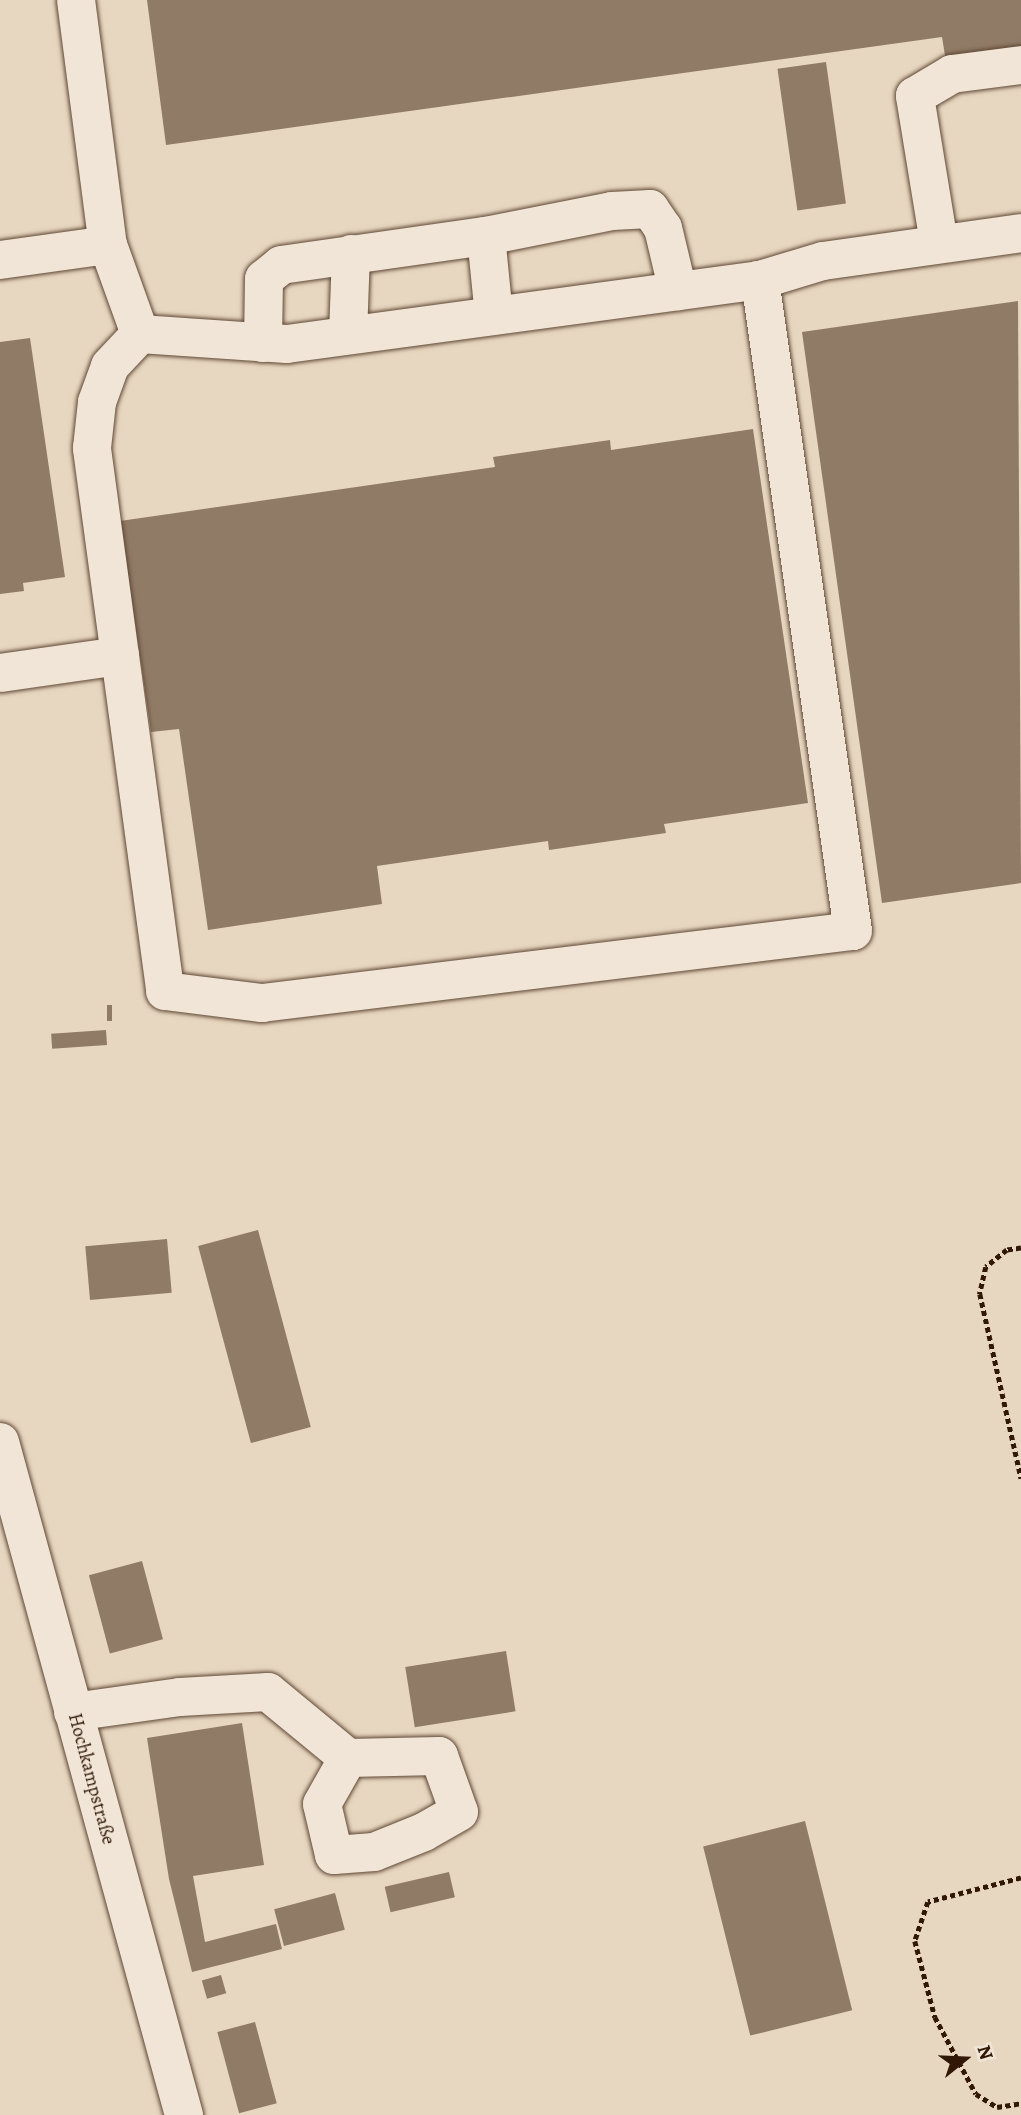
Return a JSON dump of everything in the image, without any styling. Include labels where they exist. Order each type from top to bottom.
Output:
[{"type":"street","points":[[76,0],[108,245],[140,334]]},
{"type":"street","points":[[939,243],[915,96],[952,74],[1021,65]]},
{"type":"street","points":[[263,344],[264,279],[281,265],[486,236],[612,211],[650,209],[663,228],[678,291]]},
{"type":"street","points":[[140,334],[263,344],[348,335],[760,280],[823,261],[1021,233]]},
{"type":"street","points":[[486,236],[494,316]]},
{"type":"street","points":[[0,260],[108,245]]},
{"type":"street","points":[[348,335],[351,254]]},
{"type":"street","points":[[140,334],[110,366],[97,402],[93,447],[165,991],[262,1003],[853,931],[760,280]]},
{"type":"street","points":[[0,673],[120,656]]},
{"type":"street","name":"Hochkampstraße","points":[[0,1443],[184,2115]]},
{"type":"street","points":[[73,1712],[180,1697],[268,1692],[348,1758]]},
{"type":"path","points":[[1021,1248],[1007,1250],[986,1267],[980,1294],[1021,1478]]},
{"type":"path","points":[[1021,1878],[928,1902],[915,1941],[935,2017],[976,2094],[997,2107],[1021,2104]]},
{"type":"building","points":[[147,0],[1021,0],[1021,52],[946,62],[942,37],[166,145]]},
{"type":"building","points":[[826,62],[846,204],[797,210],[777,69]]},
{"type":"building","points":[[1018,301],[1021,883],[882,903],[802,332]]},
{"type":"building","points":[[30,338],[65,577],[23,583],[24,591],[0,594],[0,342]]},
{"type":"building","points":[[753,429],[808,803],[664,824],[666,833],[549,850],[548,841],[377,866],[382,904],[208,930],[179,729],[151,732],[120,521],[495,467],[493,457],[610,440],[611,450]]},
{"type":"building","points":[[107,1005],[112,1005],[112,1021],[107,1021]]},
{"type":"building","points":[[106,1030],[107,1045],[52,1049],[51,1034]]},
{"type":"building","points":[[258,1230],[311,1427],[251,1443],[198,1246]]},
{"type":"building","points":[[167,1239],[172,1293],[90,1300],[85,1246]]},
{"type":"building","points":[[142,1561],[163,1639],[110,1653],[89,1575]]},
{"type":"building","points":[[506,1651],[516,1711],[415,1727],[405,1667]]},
{"type":"building","points":[[242,1723],[264,1865],[193,1876],[205,1942],[276,1924],[282,1949],[192,1972],[169,1879],[147,1738]]},
{"type":"building","points":[[805,1821],[852,2010],[750,2036],[703,1846]]},
{"type":"building","points":[[449,1872],[455,1897],[391,1912],[385,1887]]},
{"type":"building","points":[[335,1893],[345,1930],[284,1946],[274,1909]]},
{"type":"building","points":[[221,1975],[226,1993],[207,1999],[202,1981]]},
{"type":"building","points":[[255,2022],[277,2103],[239,2113],[217,2032]]}]
